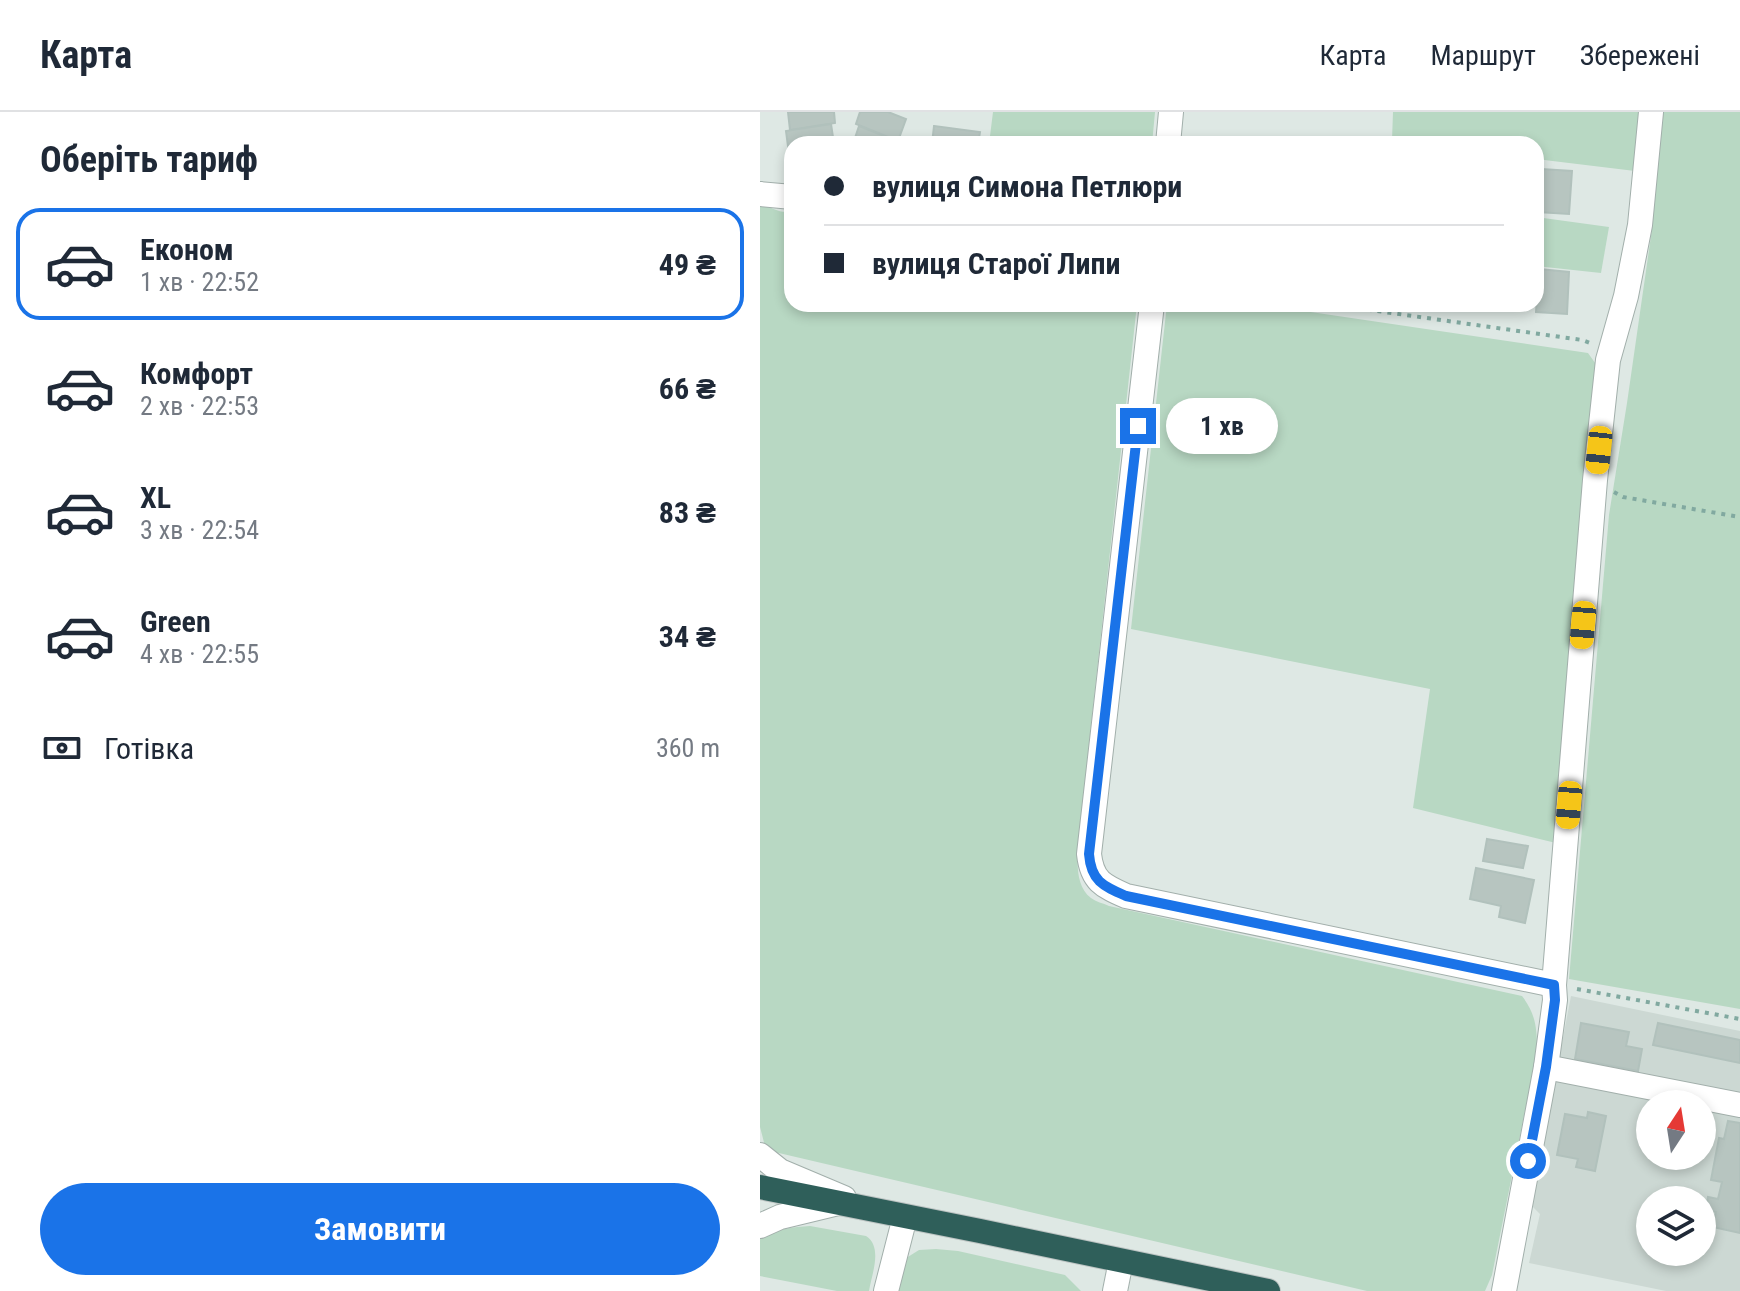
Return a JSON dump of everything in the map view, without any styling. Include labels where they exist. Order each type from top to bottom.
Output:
[{"type":"highway","points":[[760,1187],[1268,1291]]},
{"type":"street","points":[[1169,136],[1171,112]]},
{"type":"street","points":[[1504,1291],[1546,1067],[1555,1000],[1595,480],[1608,360],[1626,296],[1640,225],[1651,112]]},
{"type":"street","points":[[760,194],[784,196]]},
{"type":"street","points":[[1151,312],[1089,854],[1095,878],[1106,888],[1126,896],[1554,985]]},
{"type":"street","points":[[1546,1067],[1740,1105]]},
{"type":"street","points":[[760,1155],[780,1171],[872,1210]]},
{"type":"street","points":[[760,1226],[780,1217],[838,1203]]},
{"type":"street","points":[[886,1291],[905,1217]]},
{"type":"street","points":[[1115,1291],[1121,1261]]},
{"type":"path","points":[[1384,312],[1582,340],[1594,345],[1608,360]]},
{"type":"path","points":[[1595,480],[1623,497],[1740,517]]},
{"type":"path","points":[[1554,985],[1740,1019]]},
{"type":"shaded area","points":[[1571,996],[1740,1031],[1740,1291],[1666,1291],[1529,1263],[1540,1214],[1533,1207]]},
{"type":"green space","points":[[993,112],[1155,112],[1153,136],[990,136]]},
{"type":"green space","points":[[1393,112],[1641,112],[1635,171],[1544,160],[1544,136],[1392,136]]},
{"type":"green space","points":[[1661,112],[1740,112],[1740,1009],[1569,979],[1609,515],[1652,229]]},
{"type":"green space","points":[[760,205],[784,212],[784,312],[1136,312],[1079,836],[1078,869],[1085,892],[1095,901],[1109,906],[1522,996],[1535,1022],[1537,1051],[1492,1275],[1485,1291],[1367,1291],[766,1150],[760,1127]]},
{"type":"green space","points":[[1544,218],[1609,227],[1601,273],[1544,267]]},
{"type":"green space","points":[[1166,312],[1310,312],[1588,353],[1598,367],[1556,843],[1413,808],[1430,689],[1131,629]]},
{"type":"green space","points":[[810,1226],[866,1236],[871,1241],[875,1261],[869,1291],[837,1291],[760,1276],[760,1239],[784,1229]]},
{"type":"green space","points":[[936,1249],[1065,1275],[1081,1291],[895,1291],[903,1260],[919,1250]]},
{"type":"building","points":[[788,112],[834,112],[835,123],[790,130]]},
{"type":"building","points":[[860,112],[888,112],[906,119],[900,136],[886,136],[856,124]]},
{"type":"building","points":[[831,124],[833,136],[787,136],[786,131]]},
{"type":"building","points":[[859,126],[884,136],[856,136]]},
{"type":"building","points":[[934,126],[980,132],[979,136],[933,136]]},
{"type":"building","points":[[1544,169],[1572,171],[1569,214],[1544,212]]},
{"type":"building","points":[[1544,270],[1569,272],[1567,314],[1536,312],[1544,312]]},
{"type":"building","points":[[1487,839],[1528,846],[1523,868],[1483,861]]},
{"type":"building","points":[[1476,868],[1534,880],[1525,923],[1499,917],[1501,906],[1470,899]]},
{"type":"building","points":[[1581,1023],[1629,1032],[1626,1046],[1642,1049],[1638,1071],[1575,1059]]},
{"type":"building","points":[[1658,1023],[1740,1040],[1740,1063],[1653,1045]]},
{"type":"building","points":[[1588,1112],[1606,1116],[1595,1171],[1576,1167],[1578,1159],[1557,1155],[1565,1114],[1587,1118]]},
{"type":"building","points":[[1728,1121],[1740,1123],[1740,1233],[1716,1228],[1716,1199],[1722,1182],[1711,1180],[1713,1170],[1716,1170],[1719,1138],[1724,1139]]},
{"type":"route","points":[[1138,426],[1089,854],[1095,878],[1106,888],[1126,896],[1554,985],[1555,1000],[1546,1067],[1528,1161]]}]
